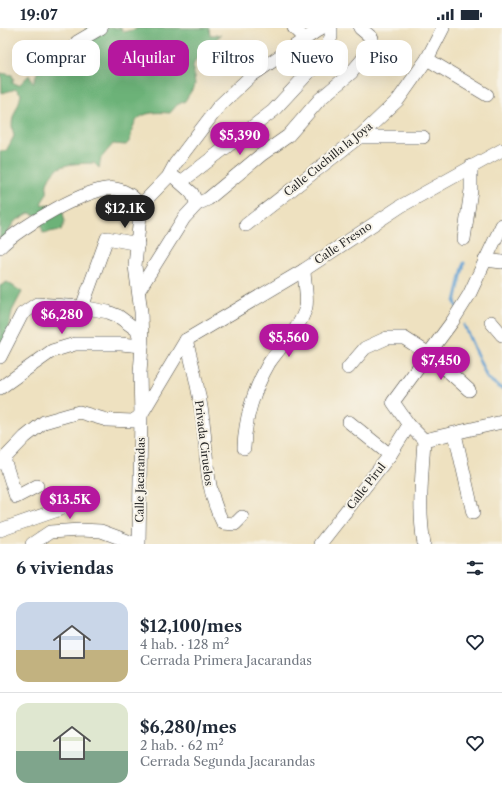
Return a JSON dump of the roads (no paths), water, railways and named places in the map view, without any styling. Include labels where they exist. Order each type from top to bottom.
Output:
[{"type":"street","points":[[80,40],[101,28]]},
{"type":"street","points":[[294,28],[305,39]]},
{"type":"street","points":[[0,247],[30,224],[84,194],[115,189],[130,194],[141,205],[168,177],[175,164],[219,106],[251,76],[321,28]]},
{"type":"street","points":[[180,182],[273,111],[322,57],[331,37],[331,28]]},
{"type":"street","points":[[140,290],[184,218],[197,204],[208,199],[261,155],[288,136],[320,100],[351,73],[362,60],[372,43],[372,38],[360,28]]},
{"type":"street","name":"Calle Cuchilla la Joya","points":[[246,225],[359,137],[398,100],[427,59],[443,28]]},
{"type":"street","points":[[427,59],[487,95]]},
{"type":"street","points":[[359,137],[423,138]]},
{"type":"street","name":"Calle Fresno","points":[[186,340],[304,270],[377,221],[471,166],[502,150]]},
{"type":"street","points":[[464,239],[471,190],[471,166]]},
{"type":"street","points":[[168,177],[174,177],[192,193],[197,204]]},
{"type":"street","name":"Calle Jacarandas","points":[[137,544],[142,415],[140,373],[142,346],[140,290],[135,266],[141,205]]},
{"type":"street","points":[[424,544],[420,506],[424,440],[409,425],[395,406],[394,399],[429,354],[468,295],[502,224]]},
{"type":"street","points":[[82,307],[107,238],[138,244]]},
{"type":"street","points":[[485,260],[502,262]]},
{"type":"street","points":[[244,448],[249,410],[261,378],[269,363],[300,320],[306,306],[304,270]]},
{"type":"street","points":[[0,357],[22,314],[37,304],[82,307],[118,316],[137,330],[142,346],[121,344],[75,344],[52,350],[0,388]]},
{"type":"street","points":[[491,322],[502,335]]},
{"type":"street","points":[[348,368],[366,348],[387,338],[404,338],[429,354],[469,390]]},
{"type":"street","name":"Calle Jacarandas","points":[[142,415],[186,340]]},
{"type":"street","name":"Privada Ciruelos","points":[[186,340],[204,430],[210,492],[216,510],[223,523],[235,524],[242,517]]},
{"type":"street","points":[[37,486],[16,497],[2,461],[25,437],[44,422],[79,412],[107,420],[133,421],[142,415]]},
{"type":"street","points":[[349,422],[390,455]]},
{"type":"street","points":[[424,440],[456,434],[502,422]]},
{"type":"street","name":"Calle Pirul","points":[[320,544],[390,455],[409,425]]},
{"type":"street","points":[[456,434],[473,514]]},
{"type":"street","points":[[0,530],[78,503]]},
{"type":"street","points":[[57,510],[59,531]]},
{"type":"street","points":[[32,544],[50,532],[101,531],[137,544]]},
{"type":"waterway","points":[[457,307],[455,302],[464,263]]},
{"type":"waterway","points":[[464,325],[487,378],[502,389]]}]
